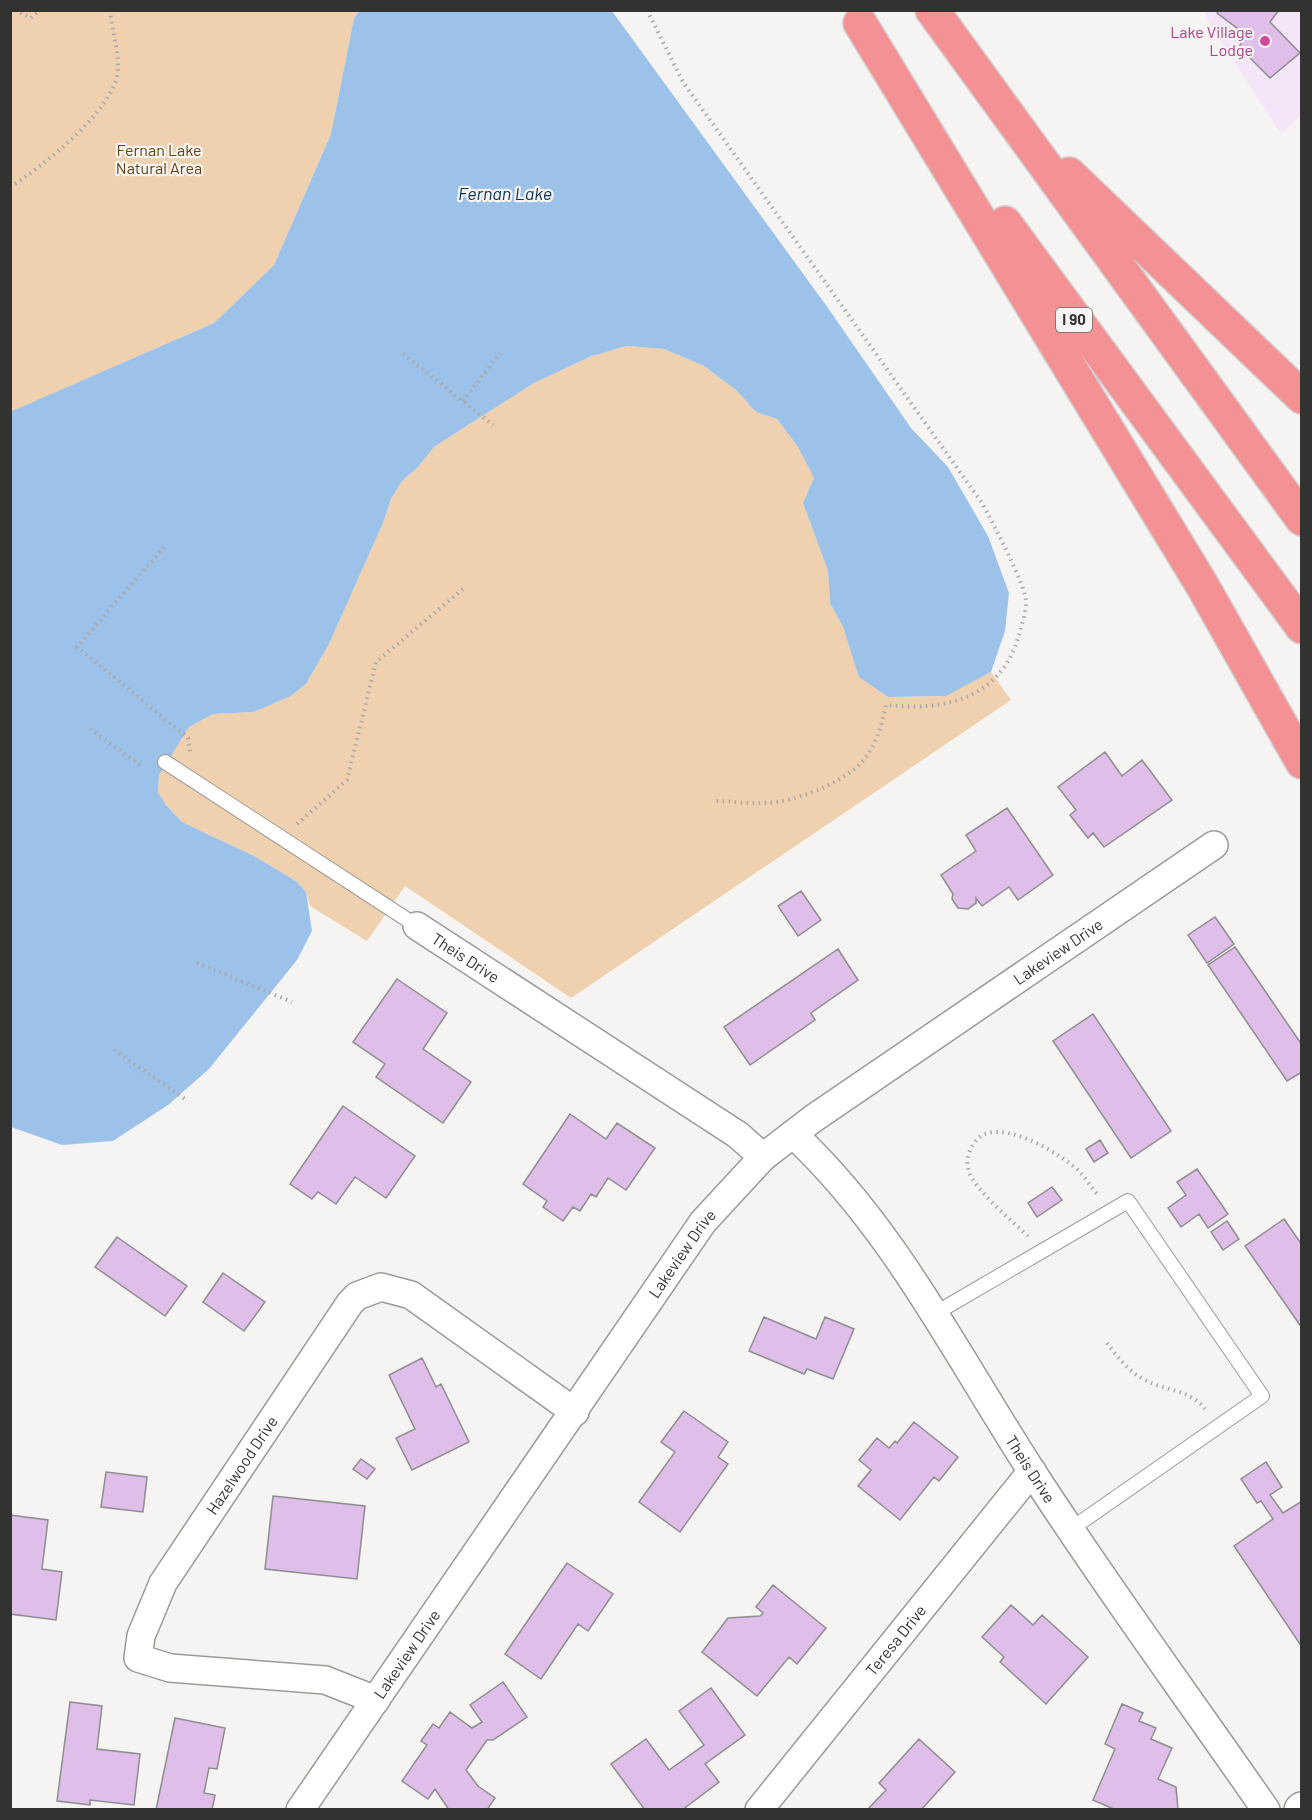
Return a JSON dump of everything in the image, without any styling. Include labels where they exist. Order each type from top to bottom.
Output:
[{"type":"highway","points":[[932,10],[1302,519]]},
{"type":"highway","points":[[855,17],[1202,585],[1302,762]]},
{"type":"highway","name":"I 90","points":[[855,17],[1121,384],[1302,627]]},
{"type":"highway","points":[[1009,117],[1302,397]]},
{"type":"street","name":"Lakeview Drive","points":[[300,1809],[575,1412],[703,1222],[763,1157],[793,1134],[1214,845]]},
{"type":"street","name":"Theis Drive","points":[[417,926],[738,1135],[763,1157]]},
{"type":"street","name":"Theis Drive","points":[[793,1134],[820,1159],[874,1224],[934,1314],[1032,1471],[1266,1809]]},
{"type":"street","name":"Hazelwood Drive","points":[[376,1700],[325,1680],[170,1668],[138,1658],[141,1636],[163,1583],[310,1360],[357,1296],[372,1289],[393,1288],[411,1295],[575,1412]]},
{"type":"street","name":"Teresa Drive","points":[[759,1809],[1032,1471]]},
{"type":"lane","name":"Theis Drive","points":[[165,762],[417,926]]},
{"type":"lane","points":[[934,1314],[1128,1201],[1262,1396],[1071,1529]]},
{"type":"path","points":[[15,10],[31,18],[40,10]]},
{"type":"path","points":[[10,188],[45,165],[104,107],[118,71],[110,10]]},
{"type":"path","points":[[647,10],[683,82],[982,503],[1010,559],[1026,603],[1015,651],[983,691],[925,708],[886,705],[879,735],[865,759],[834,783],[798,796],[768,803],[715,801]]},
{"type":"path","points":[[463,401],[500,353]]},
{"type":"path","points":[[403,354],[494,425]]},
{"type":"path","points":[[164,547],[77,646],[188,738]]},
{"type":"path","points":[[280,837],[347,780],[376,662],[463,589]]},
{"type":"path","points":[[90,729],[152,774]]},
{"type":"path","points":[[197,963],[292,1002]]},
{"type":"path","points":[[114,1050],[185,1099]]},
{"type":"path","points":[[1043,1250],[992,1202],[969,1172],[968,1152],[978,1137],[991,1130],[1025,1136],[1078,1171],[1111,1211]]},
{"type":"path","points":[[1107,1342],[1122,1363],[1146,1381],[1191,1395],[1200,1401],[1218,1427]]},
{"type":"shaded area","points":[[1204,11],[1301,11],[1301,115],[1281,134],[1207,20]]},
{"type":"green space","name":"Fernan Lake Natural Area","points":[[11,11],[359,11],[354,18],[331,134],[274,265],[214,323],[11,412]]},
{"type":"green space","points":[[627,346],[664,349],[704,366],[736,390],[756,412],[777,419],[798,447],[814,478],[803,503],[828,571],[830,603],[843,627],[860,677],[888,697],[945,696],[991,672],[1011,700],[571,998],[405,886],[367,941],[310,906],[306,892],[296,881],[254,856],[182,822],[166,805],[158,792],[159,775],[165,762],[189,727],[213,714],[254,712],[291,696],[306,684],[329,644],[383,523],[391,499],[402,481],[418,467],[434,447],[534,383],[592,356]]},
{"type":"water","name":"Fernan Lake","points":[[359,11],[612,11],[828,308],[911,428],[948,467],[988,536],[1009,593],[1005,631],[991,672],[946,696],[888,697],[859,677],[843,627],[830,603],[828,571],[803,503],[814,478],[798,447],[777,419],[756,412],[736,390],[704,366],[664,349],[627,346],[592,356],[534,383],[434,447],[418,467],[402,481],[391,499],[383,523],[329,644],[306,684],[291,696],[254,712],[213,714],[189,727],[159,775],[158,792],[166,805],[182,822],[254,856],[296,881],[306,892],[312,931],[297,960],[209,1069],[168,1105],[113,1141],[62,1145],[11,1127],[10,412],[214,323],[274,265],[331,134],[354,18]]},
{"type":"building","name":"Lake Village Lodge","points":[[1219,10],[1279,10],[1270,22],[1300,53],[1270,78],[1239,47],[1246,35],[1217,13]]},
{"type":"building","points":[[1105,752],[1122,776],[1142,760],[1172,800],[1104,847],[1093,833],[1088,838],[1070,815],[1076,810],[1058,787]]},
{"type":"building","points":[[1007,808],[1053,875],[1018,900],[1009,887],[982,906],[976,898],[976,903],[968,909],[958,908],[952,899],[953,894],[941,875],[976,851],[966,835]]},
{"type":"building","points":[[801,891],[821,920],[798,936],[778,906]]},
{"type":"building","points":[[1215,917],[1234,944],[1207,963],[1188,935]]},
{"type":"building","points":[[1235,947],[1302,1045],[1302,1072],[1287,1081],[1208,965]]},
{"type":"building","points":[[838,949],[858,980],[811,1013],[815,1020],[750,1065],[724,1027]]},
{"type":"building","points":[[397,979],[447,1013],[423,1049],[471,1082],[443,1123],[376,1077],[385,1064],[353,1042]]},
{"type":"building","points":[[1093,1014],[1171,1131],[1131,1158],[1053,1041]]},
{"type":"building","points":[[343,1106],[415,1156],[386,1198],[355,1177],[336,1204],[318,1192],[312,1199],[290,1184]]},
{"type":"building","points":[[570,1114],[606,1139],[617,1123],[655,1148],[626,1190],[608,1178],[596,1197],[591,1194],[580,1211],[573,1207],[563,1221],[543,1207],[547,1201],[523,1184]]},
{"type":"building","points":[[1100,1140],[1108,1153],[1094,1162],[1086,1149]]},
{"type":"building","points":[[1197,1169],[1228,1214],[1208,1228],[1199,1214],[1181,1227],[1168,1208],[1186,1195],[1177,1182]]},
{"type":"building","points":[[1052,1187],[1062,1200],[1037,1217],[1028,1203]]},
{"type":"building","points":[[1284,1219],[1302,1245],[1302,1328],[1245,1246]]},
{"type":"building","points":[[1227,1221],[1239,1239],[1223,1250],[1211,1232]]},
{"type":"building","points":[[117,1237],[187,1286],[165,1316],[95,1267]]},
{"type":"building","points":[[223,1273],[265,1302],[244,1331],[203,1302]]},
{"type":"building","points":[[764,1317],[816,1339],[825,1317],[854,1329],[833,1379],[807,1369],[804,1374],[749,1351]]},
{"type":"building","points":[[422,1358],[436,1387],[441,1384],[469,1442],[412,1470],[396,1438],[415,1429],[389,1375]]},
{"type":"building","points":[[684,1411],[728,1442],[718,1457],[728,1464],[680,1532],[639,1502],[675,1452],[661,1442]]},
{"type":"building","points":[[914,1422],[958,1457],[939,1481],[934,1477],[900,1520],[858,1486],[871,1470],[859,1460],[877,1438],[889,1448],[895,1441],[897,1443]]},
{"type":"building","points":[[361,1459],[375,1469],[367,1479],[353,1469]]},
{"type":"building","points":[[1266,1462],[1282,1487],[1270,1495],[1283,1513],[1302,1501],[1302,1647],[1234,1546],[1273,1519],[1261,1501],[1257,1503],[1241,1479]]},
{"type":"building","points":[[106,1472],[147,1477],[143,1512],[101,1507]]},
{"type":"building","points":[[273,1496],[365,1506],[357,1579],[265,1569]]},
{"type":"building","points":[[10,1515],[48,1520],[42,1569],[62,1572],[56,1620],[10,1614]]},
{"type":"building","points":[[567,1563],[613,1594],[588,1631],[578,1624],[541,1679],[505,1654]]},
{"type":"building","points":[[773,1585],[826,1628],[797,1664],[789,1657],[757,1696],[702,1652],[728,1618],[760,1616],[763,1613],[756,1607]]},
{"type":"building","points":[[1011,1605],[1033,1625],[1042,1615],[1088,1657],[1046,1704],[1000,1662],[1004,1657],[982,1637]]},
{"type":"building","points":[[503,1682],[527,1717],[493,1740],[487,1740],[466,1770],[478,1786],[495,1798],[487,1810],[449,1810],[435,1789],[428,1799],[402,1781],[427,1745],[421,1741],[433,1724],[439,1728],[450,1712],[472,1728],[482,1722],[470,1705]]},
{"type":"building","points":[[711,1688],[745,1735],[705,1764],[719,1782],[682,1810],[645,1810],[611,1764],[646,1739],[669,1770],[704,1745],[679,1711]]},
{"type":"building","points":[[70,1702],[102,1706],[97,1749],[140,1754],[134,1805],[90,1800],[90,1805],[57,1801]]},
{"type":"building","points":[[1122,1704],[1143,1713],[1139,1721],[1156,1728],[1151,1739],[1172,1748],[1158,1779],[1176,1787],[1178,1810],[1116,1810],[1093,1800],[1115,1749],[1105,1744]]},
{"type":"building","points":[[175,1718],[225,1728],[217,1769],[209,1768],[204,1793],[215,1795],[212,1810],[156,1810]]},
{"type":"building","points":[[919,1739],[955,1772],[921,1810],[867,1810],[886,1790],[879,1783]]},
{"type":"place","name":"Lake Village Lodge","points":[[1265,41]]}]
